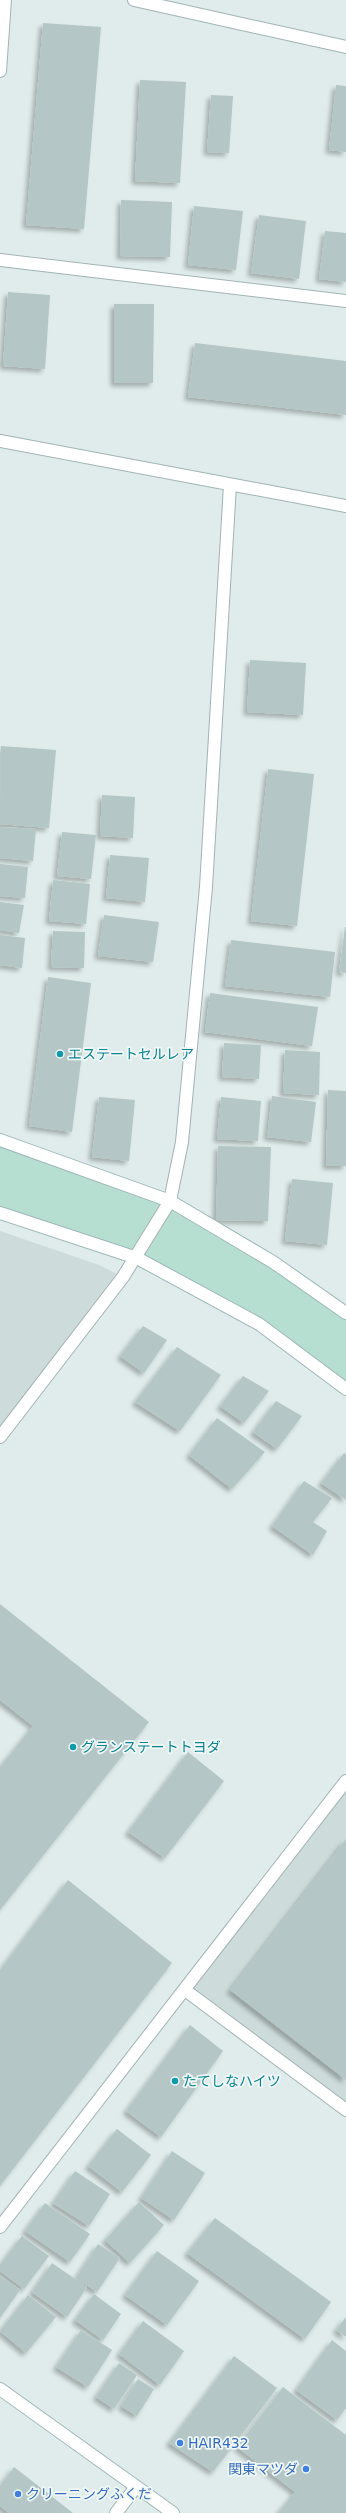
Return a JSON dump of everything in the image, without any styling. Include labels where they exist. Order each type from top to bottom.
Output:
[{"type":"street","points":[[0,71],[5,0]]},
{"type":"street","points":[[134,0],[346,47]]},
{"type":"street","points":[[0,260],[346,301]]},
{"type":"street","points":[[0,441],[346,506]]},
{"type":"street","points":[[0,1437],[136,1258],[170,1201],[182,1142],[206,887],[230,485]]},
{"type":"street","points":[[0,1140],[170,1201],[273,1262],[346,1314]]},
{"type":"street","points":[[0,1213],[136,1258],[259,1324],[346,1389]]},
{"type":"street","points":[[0,2228],[346,1781]]},
{"type":"street","points":[[185,1990],[346,2110]]},
{"type":"street","points":[[0,2390],[173,2513]]},
{"type":"street","points":[[116,2513],[136,2487]]},
{"type":"shaded area","points":[[0,1231],[99,1265],[123,1277],[0,1437]]},
{"type":"shaded area","points":[[346,1781],[346,2110],[185,1990]]},
{"type":"green space","points":[[0,1140],[170,1201],[346,1313],[346,1389],[259,1324],[137,1258],[0,1213]]},
{"type":"building","points":[[43,23],[101,27],[84,229],[26,225]]},
{"type":"building","points":[[140,80],[186,82],[180,183],[135,181]]},
{"type":"building","points":[[336,85],[346,86],[346,152],[329,150]]},
{"type":"building","points":[[211,95],[233,96],[229,153],[207,152]]},
{"type":"building","points":[[121,200],[172,202],[170,257],[120,256]]},
{"type":"building","points":[[194,206],[243,211],[236,270],[188,265]]},
{"type":"building","points":[[259,215],[306,221],[299,279],[251,273]]},
{"type":"building","points":[[325,231],[346,233],[346,282],[319,279]]},
{"type":"building","points":[[8,292],[50,295],[45,369],[3,366]]},
{"type":"building","points":[[114,304],[154,304],[153,383],[114,383]]},
{"type":"building","points":[[195,343],[346,361],[346,415],[188,397]]},
{"type":"building","points":[[250,660],[306,663],[303,715],[247,712]]},
{"type":"building","points":[[1,746],[56,750],[49,828],[0,824]]},
{"type":"building","points":[[268,769],[314,774],[297,926],[251,921]]},
{"type":"building","points":[[102,795],[135,797],[133,838],[100,836]]},
{"type":"building","points":[[0,827],[36,829],[33,861],[0,858]]},
{"type":"building","points":[[62,832],[96,835],[91,879],[57,876]]},
{"type":"building","points":[[110,855],[149,858],[145,902],[106,898]]},
{"type":"building","points":[[0,864],[28,867],[25,898],[0,896]]},
{"type":"building","points":[[53,880],[90,884],[86,924],[49,921]]},
{"type":"building","points":[[0,902],[24,905],[19,933],[0,930]]},
{"type":"building","points":[[104,915],[159,922],[153,962],[98,956]]},
{"type":"building","points":[[346,927],[346,973],[339,972]]},
{"type":"building","points":[[53,931],[85,932],[84,968],[51,967]]},
{"type":"building","points":[[0,935],[25,938],[22,968],[0,965]]},
{"type":"building","points":[[231,940],[335,952],[330,997],[225,986]]},
{"type":"building","name":"エステートセルレア","points":[[48,977],[91,983],[72,1132],[29,1126]]},
{"type":"building","points":[[210,993],[318,1007],[312,1046],[205,1032]]},
{"type":"building","points":[[224,1043],[261,1045],[259,1079],[222,1077]]},
{"type":"building","points":[[285,1050],[320,1052],[319,1095],[283,1093]]},
{"type":"building","points":[[328,1090],[346,1091],[346,1166],[326,1166]]},
{"type":"building","points":[[272,1096],[316,1102],[311,1142],[267,1137]]},
{"type":"building","points":[[99,1097],[135,1100],[129,1161],[92,1157]]},
{"type":"building","points":[[221,1097],[261,1101],[258,1141],[217,1139]]},
{"type":"building","points":[[218,1146],[271,1147],[268,1221],[216,1220]]},
{"type":"building","points":[[292,1179],[333,1183],[327,1245],[285,1241]]},
{"type":"building","points":[[143,1326],[167,1340],[144,1373],[120,1356]]},
{"type":"building","points":[[177,1347],[221,1375],[180,1431],[135,1402]]},
{"type":"building","points":[[243,1376],[269,1391],[244,1423],[220,1406]]},
{"type":"building","points":[[276,1401],[302,1416],[277,1449],[253,1432]]},
{"type":"building","points":[[217,1418],[265,1452],[232,1489],[189,1455]]},
{"type":"building","points":[[344,1453],[346,1454],[346,1500],[321,1483]]},
{"type":"building","points":[[304,1481],[332,1498],[313,1522],[327,1531],[313,1555],[272,1526]]},
{"type":"building","name":"グランステートトヨダ","points":[[0,1604],[149,1722],[0,1910],[0,1767],[33,1726],[0,1700]]},
{"type":"building","points":[[188,1752],[224,1781],[165,1858],[128,1832]]},
{"type":"building","points":[[346,1839],[346,2080],[230,1990]]},
{"type":"building","points":[[68,1880],[172,1963],[0,2186],[0,1970]]},
{"type":"building","name":"たてしなハイツ","points":[[190,2025],[223,2051],[161,2137],[126,2111]]},
{"type":"building","points":[[117,2129],[151,2155],[122,2192],[88,2166]]},
{"type":"building","points":[[172,2151],[205,2173],[174,2220],[141,2198]]},
{"type":"building","points":[[75,2171],[110,2194],[89,2226],[53,2203]]},
{"type":"building","points":[[139,2202],[164,2225],[130,2263],[105,2240]]},
{"type":"building","points":[[45,2203],[90,2234],[70,2262],[25,2231]]},
{"type":"building","points":[[215,2218],[331,2302],[305,2339],[187,2253]]},
{"type":"building","points":[[22,2236],[49,2256],[24,2289],[0,2271],[0,2265]]},
{"type":"building","points":[[98,2244],[120,2258],[97,2292],[76,2278]]},
{"type":"building","points":[[157,2251],[199,2281],[167,2325],[125,2295]]},
{"type":"building","points":[[52,2263],[87,2287],[67,2317],[32,2292]]},
{"type":"building","points":[[0,2276],[20,2290],[0,2318]]},
{"type":"building","points":[[94,2294],[121,2314],[103,2340],[75,2320]]},
{"type":"building","points":[[28,2295],[56,2317],[26,2353],[0,2331]]},
{"type":"building","points":[[346,2317],[346,2337],[336,2330]]},
{"type":"building","points":[[143,2321],[184,2351],[160,2385],[119,2354]]},
{"type":"building","points":[[81,2330],[112,2350],[88,2387],[56,2367]]},
{"type":"building","points":[[332,2340],[346,2351],[346,2408],[337,2420],[296,2390]]},
{"type":"building","points":[[234,2356],[277,2388],[213,2472],[169,2443]]},
{"type":"building","points":[[119,2363],[137,2375],[114,2409],[96,2397]]},
{"type":"building","points":[[138,2379],[154,2389],[137,2416],[121,2406]]},
{"type":"building","name":"関東マツダ","points":[[283,2387],[346,2435],[346,2513],[278,2513],[295,2492],[237,2447]]},
{"type":"building","points":[[14,2467],[73,2513],[9,2513],[0,2506],[0,2486]]},
{"type":"place","name":"エステートセルレア","points":[[60,1054]]},
{"type":"place","name":"グランステートトヨダ","points":[[73,1747]]},
{"type":"place","name":"たてしなハイツ","points":[[175,2081]]},
{"type":"place","name":"HAIR432","points":[[180,2443]]},
{"type":"place","name":"関東マツダ","points":[[306,2469]]},
{"type":"place","name":"クリーニングふくだ","points":[[18,2494]]}]
